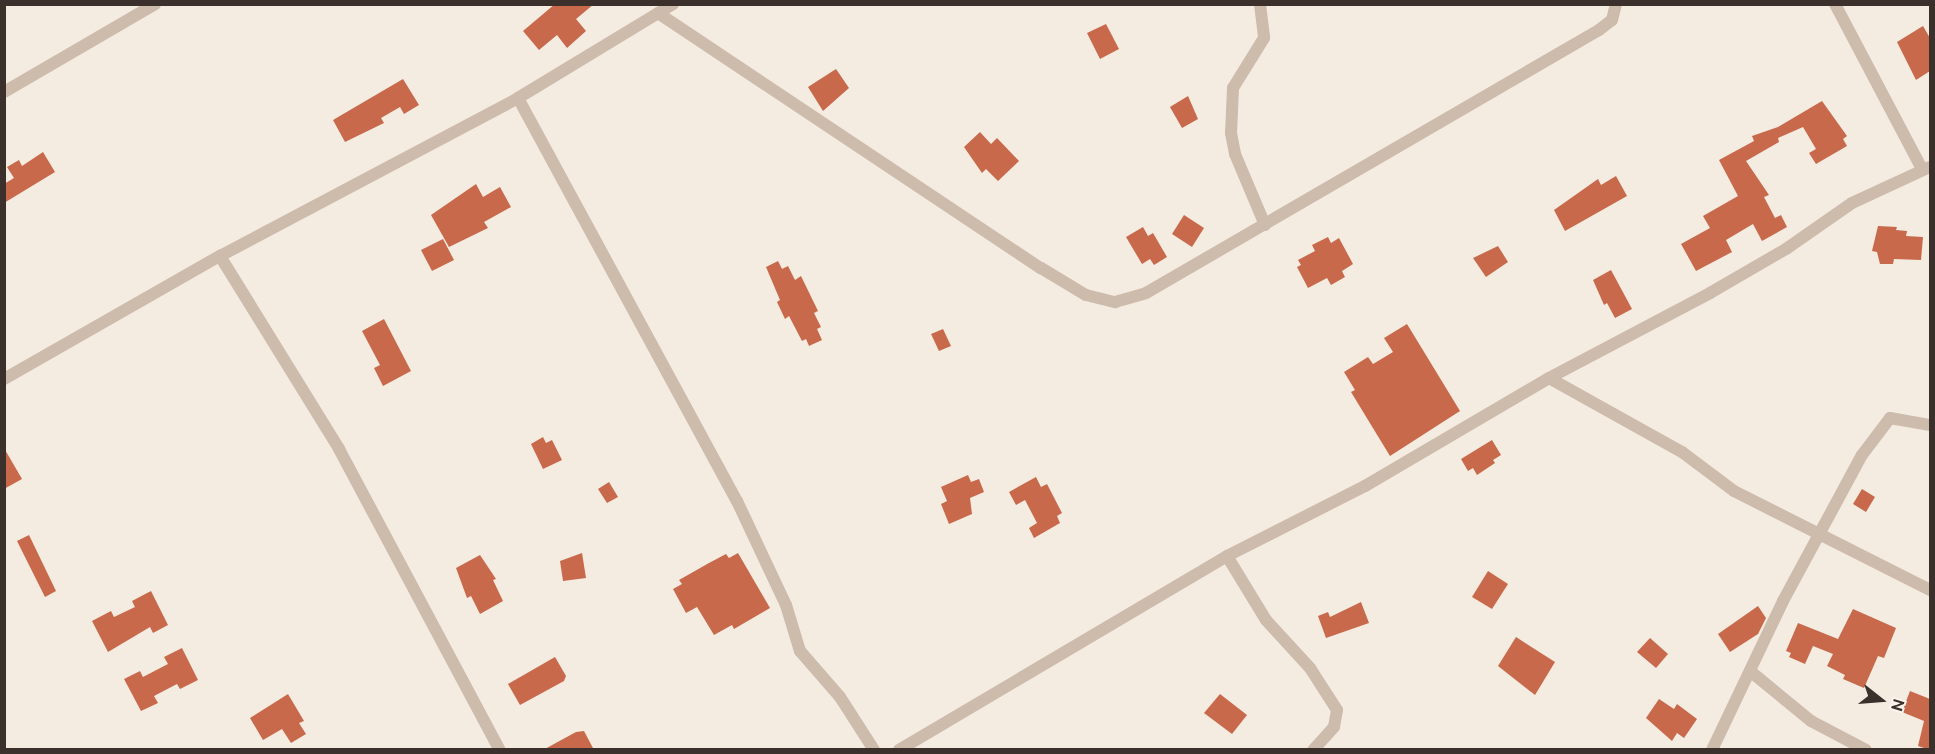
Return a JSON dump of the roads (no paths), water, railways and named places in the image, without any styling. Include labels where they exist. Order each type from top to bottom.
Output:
[{"type":"street","points":[[4,92],[155,4]]},
{"type":"street","points":[[4,379],[220,256],[518,98],[673,4]]},
{"type":"street","points":[[1260,4],[1264,38],[1233,88],[1231,133],[1235,154],[1265,225]]},
{"type":"street","points":[[658,13],[1086,295],[1115,302],[1129,300],[1265,225],[1599,30],[1612,20],[1616,4]]},
{"type":"street","points":[[899,750],[1227,556],[1365,486],[1549,378],[1710,293],[1786,249],[1852,203],[1926,168],[1835,4]]},
{"type":"street","points":[[518,98],[737,501],[777,583],[800,651],[840,698],[874,750]]},
{"type":"street","points":[[220,256],[339,449],[500,750]]},
{"type":"street","points":[[1549,378],[1682,452],[1734,490],[1930,590]]},
{"type":"street","points":[[1713,750],[1750,671],[1862,455],[1885,421],[1904,419],[1930,425]]},
{"type":"street","points":[[1227,556],[1266,620],[1310,668],[1337,710],[1334,727],[1313,750]]},
{"type":"street","points":[[1750,671],[1811,721],[1866,750]]}]
